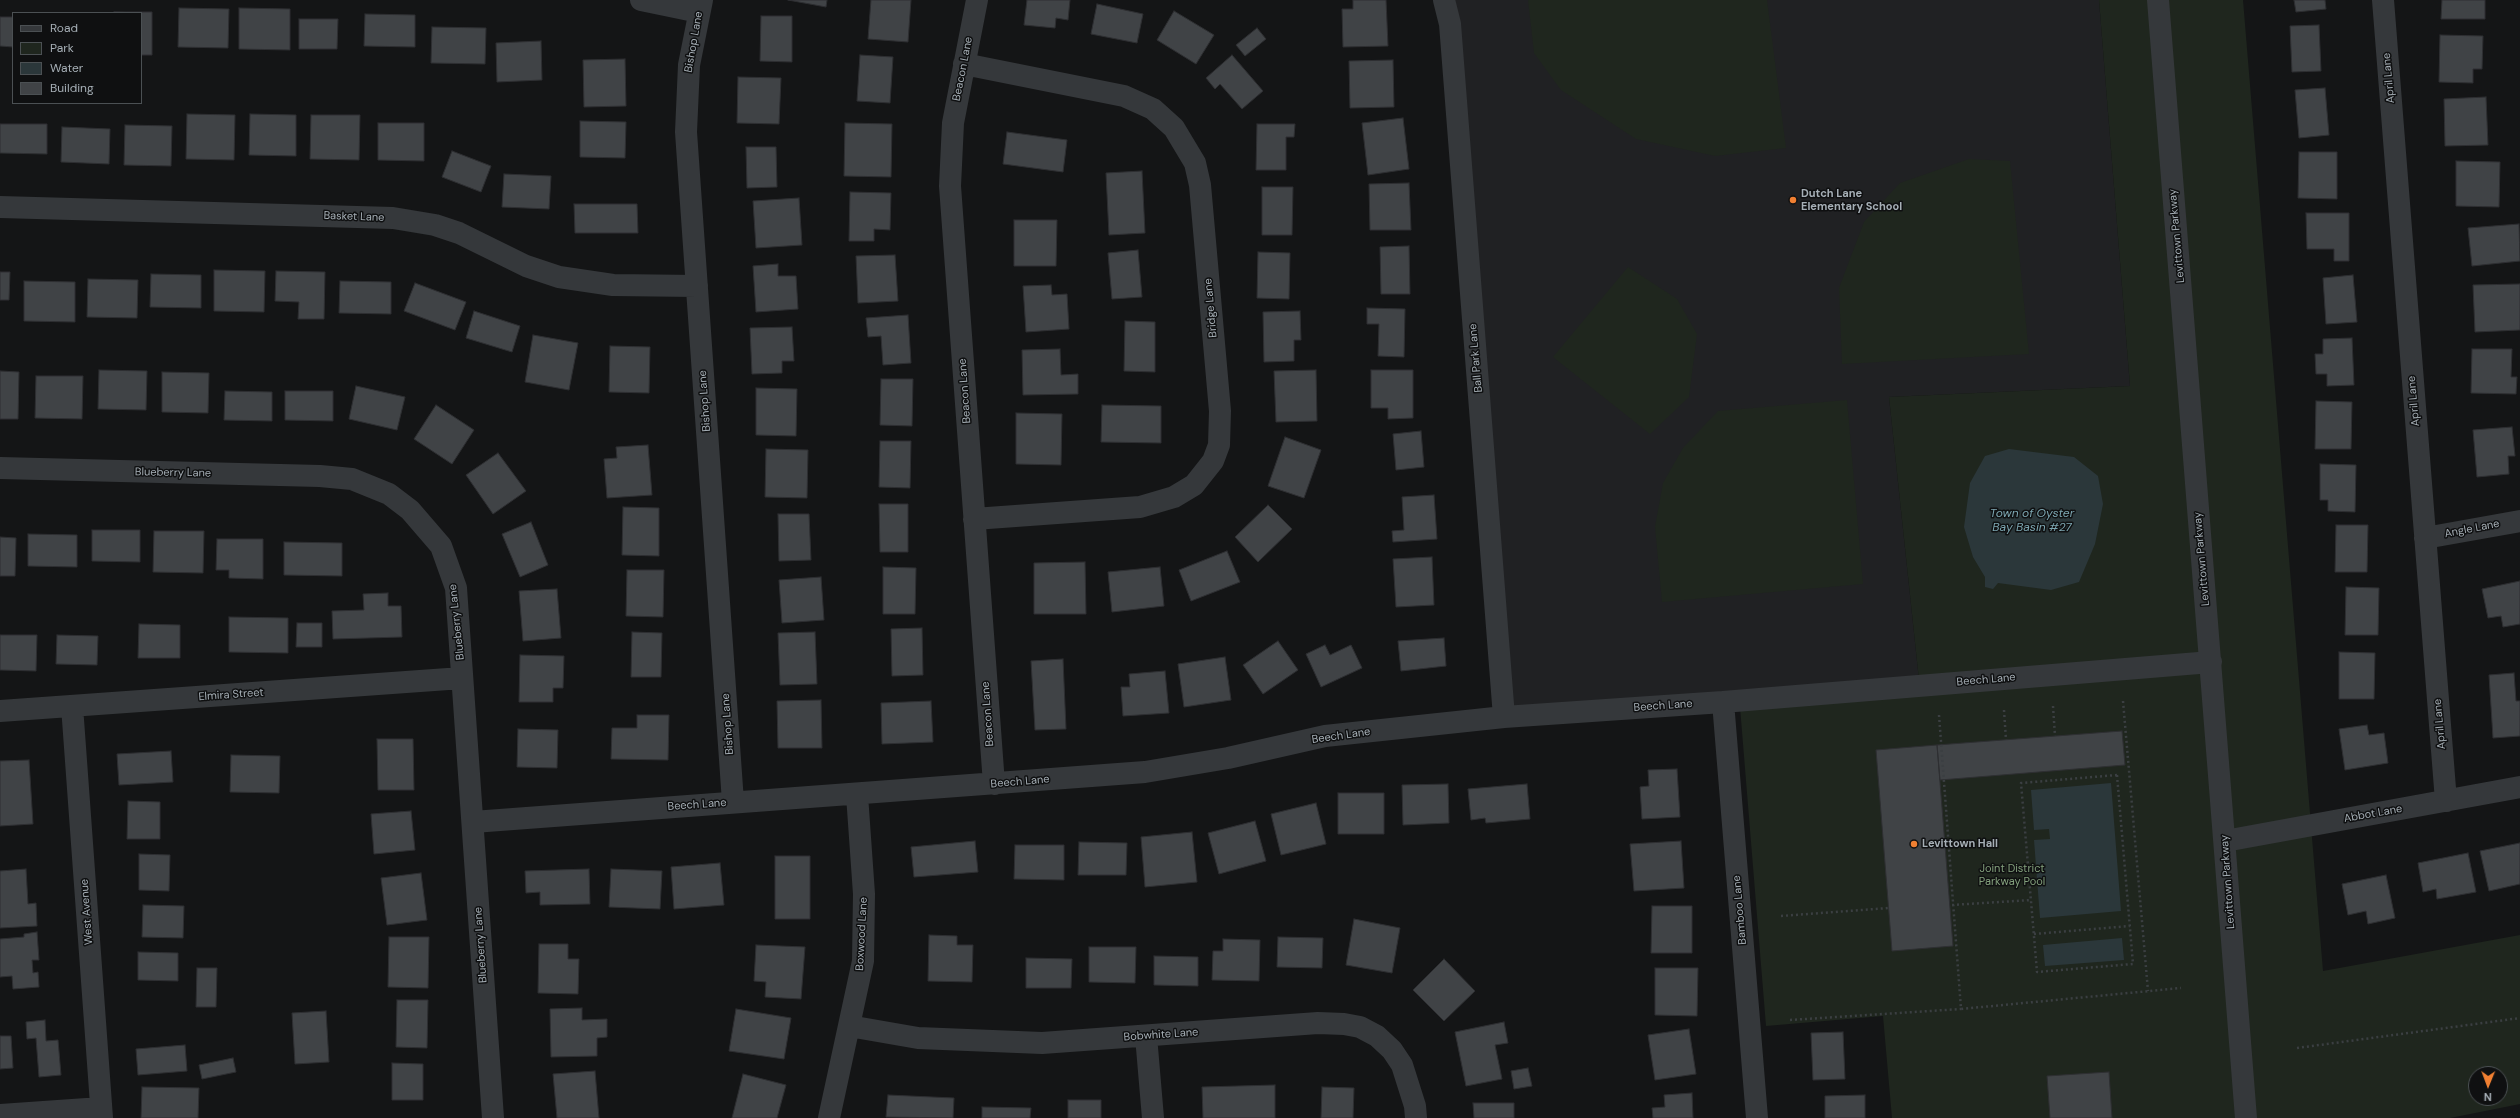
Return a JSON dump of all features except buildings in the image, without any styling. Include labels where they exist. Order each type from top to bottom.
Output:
[{"type":"street","points":[[642,0],[700,6]]},
{"type":"street","name":"Beacon Lane","points":[[977,0],[953,123],[950,186],[994,784]]},
{"type":"street","name":"Ball Park Lane","points":[[1444,0],[1450,32],[1504,717]]},
{"type":"street","name":"Levittown Parkway","points":[[2158,0],[2246,1118]]},
{"type":"street","name":"April Lane","points":[[2382,0],[2446,801]]},
{"type":"street","name":"Bishop Lane","points":[[700,6],[689,65],[686,132],[734,802]]},
{"type":"street","name":"Bridge Lane","points":[[964,64],[1124,96],[1153,109],[1174,128],[1195,163],[1200,185],[1220,411],[1219,445],[1213,461],[1194,485],[1174,497],[1140,508],[974,519]]},
{"type":"street","name":"Basket Lane","points":[[0,207],[393,218],[435,225],[459,233],[526,266],[559,277],[613,285],[697,286]]},
{"type":"street","name":"Blueberry Lane","points":[[0,468],[320,476],[352,479],[370,485],[389,494],[410,510],[441,546],[456,588],[493,1118]]},
{"type":"street","name":"Angle Lane","points":[[2425,538],[2520,521]]},
{"type":"street","name":"Beech Lane","points":[[473,822],[734,802],[857,795],[1145,772],[1228,758],[1325,736],[1504,717],[1723,702],[2211,662]]},
{"type":"street","name":"Elmira Street","points":[[0,711],[462,678]]},
{"type":"street","name":"Bamboo Lane","points":[[1723,702],[1756,1118]]},
{"type":"street","name":"West Avenue","points":[[72,706],[101,1113]]},
{"type":"street","name":"Abbot Lane","points":[[2225,841],[2520,787]]},
{"type":"street","name":"Boxwood Lane","points":[[829,1118],[863,960],[864,894],[857,795]]},
{"type":"street","name":"Bobwhite Lane","points":[[849,1026],[918,1038],[1042,1043],[1318,1023],[1344,1024],[1360,1027],[1377,1036],[1392,1050],[1402,1065],[1415,1106],[1416,1118]]},
{"type":"street","points":[[1146,1036],[1153,1118]]},
{"type":"street","points":[[0,1115],[101,1113]]},
{"type":"path","points":[[2123,701],[2148,991]]},
{"type":"path","points":[[2053,706],[2055,736]]},
{"type":"path","points":[[2004,710],[2006,740]]},
{"type":"path","points":[[1939,715],[1952,905],[1961,1009]]},
{"type":"path","points":[[2118,775],[2130,926],[2133,964],[2037,972],[2021,783],[2118,775]]},
{"type":"path","points":[[1952,905],[2031,900]]},
{"type":"path","points":[[1781,916],[1888,908]]},
{"type":"path","points":[[2034,934],[2130,926]]},
{"type":"path","points":[[1790,1020],[1961,1009],[2181,988]]},
{"type":"path","points":[[2297,1048],[2520,1018]]},
{"type":"shaded area","name":"Dutch Lane Elementary School","points":[[1453,0],[2099,0],[2130,386],[1889,397],[1919,680],[1507,712]]},
{"type":"green space","points":[[1528,0],[1767,0],[1786,148],[1715,156],[1636,139],[1561,90],[1534,53]]},
{"type":"green space","name":"Joint District Parkway Pool","points":[[2099,0],[2243,0],[2323,971],[2520,935],[2520,1104],[2450,1118],[1892,1118],[1883,1016],[1766,1026],[1740,707],[1919,680],[1889,397],[2130,386]]},
{"type":"green space","points":[[1969,159],[2010,161],[2029,354],[1842,364],[1839,288],[1864,222],[1900,183]]},
{"type":"green space","points":[[1628,267],[1677,299],[1697,334],[1689,397],[1650,434],[1553,357]]},
{"type":"green space","points":[[1847,400],[1863,584],[1662,602],[1655,527],[1663,483],[1683,448],[1718,411]]},
{"type":"water","name":"Town of Oyster Bay Basin #27","points":[[2009,449],[2074,457],[2098,476],[2103,504],[2095,544],[2079,582],[2051,590],[1998,583],[1993,589],[1985,587],[1985,577],[1973,557],[1964,527],[1970,483],[1985,456]]},
{"type":"water","points":[[2111,783],[2121,911],[2040,918],[2034,840],[2050,839],[2049,829],[2034,830],[2031,790]]},
{"type":"water","points":[[2122,938],[2124,960],[2045,966],[2043,945]]},
{"type":"place","name":"Dutch Lane Elementary School","points":[[1793,200]]},
{"type":"place","name":"Levittown Hall","points":[[1914,844]]}]
